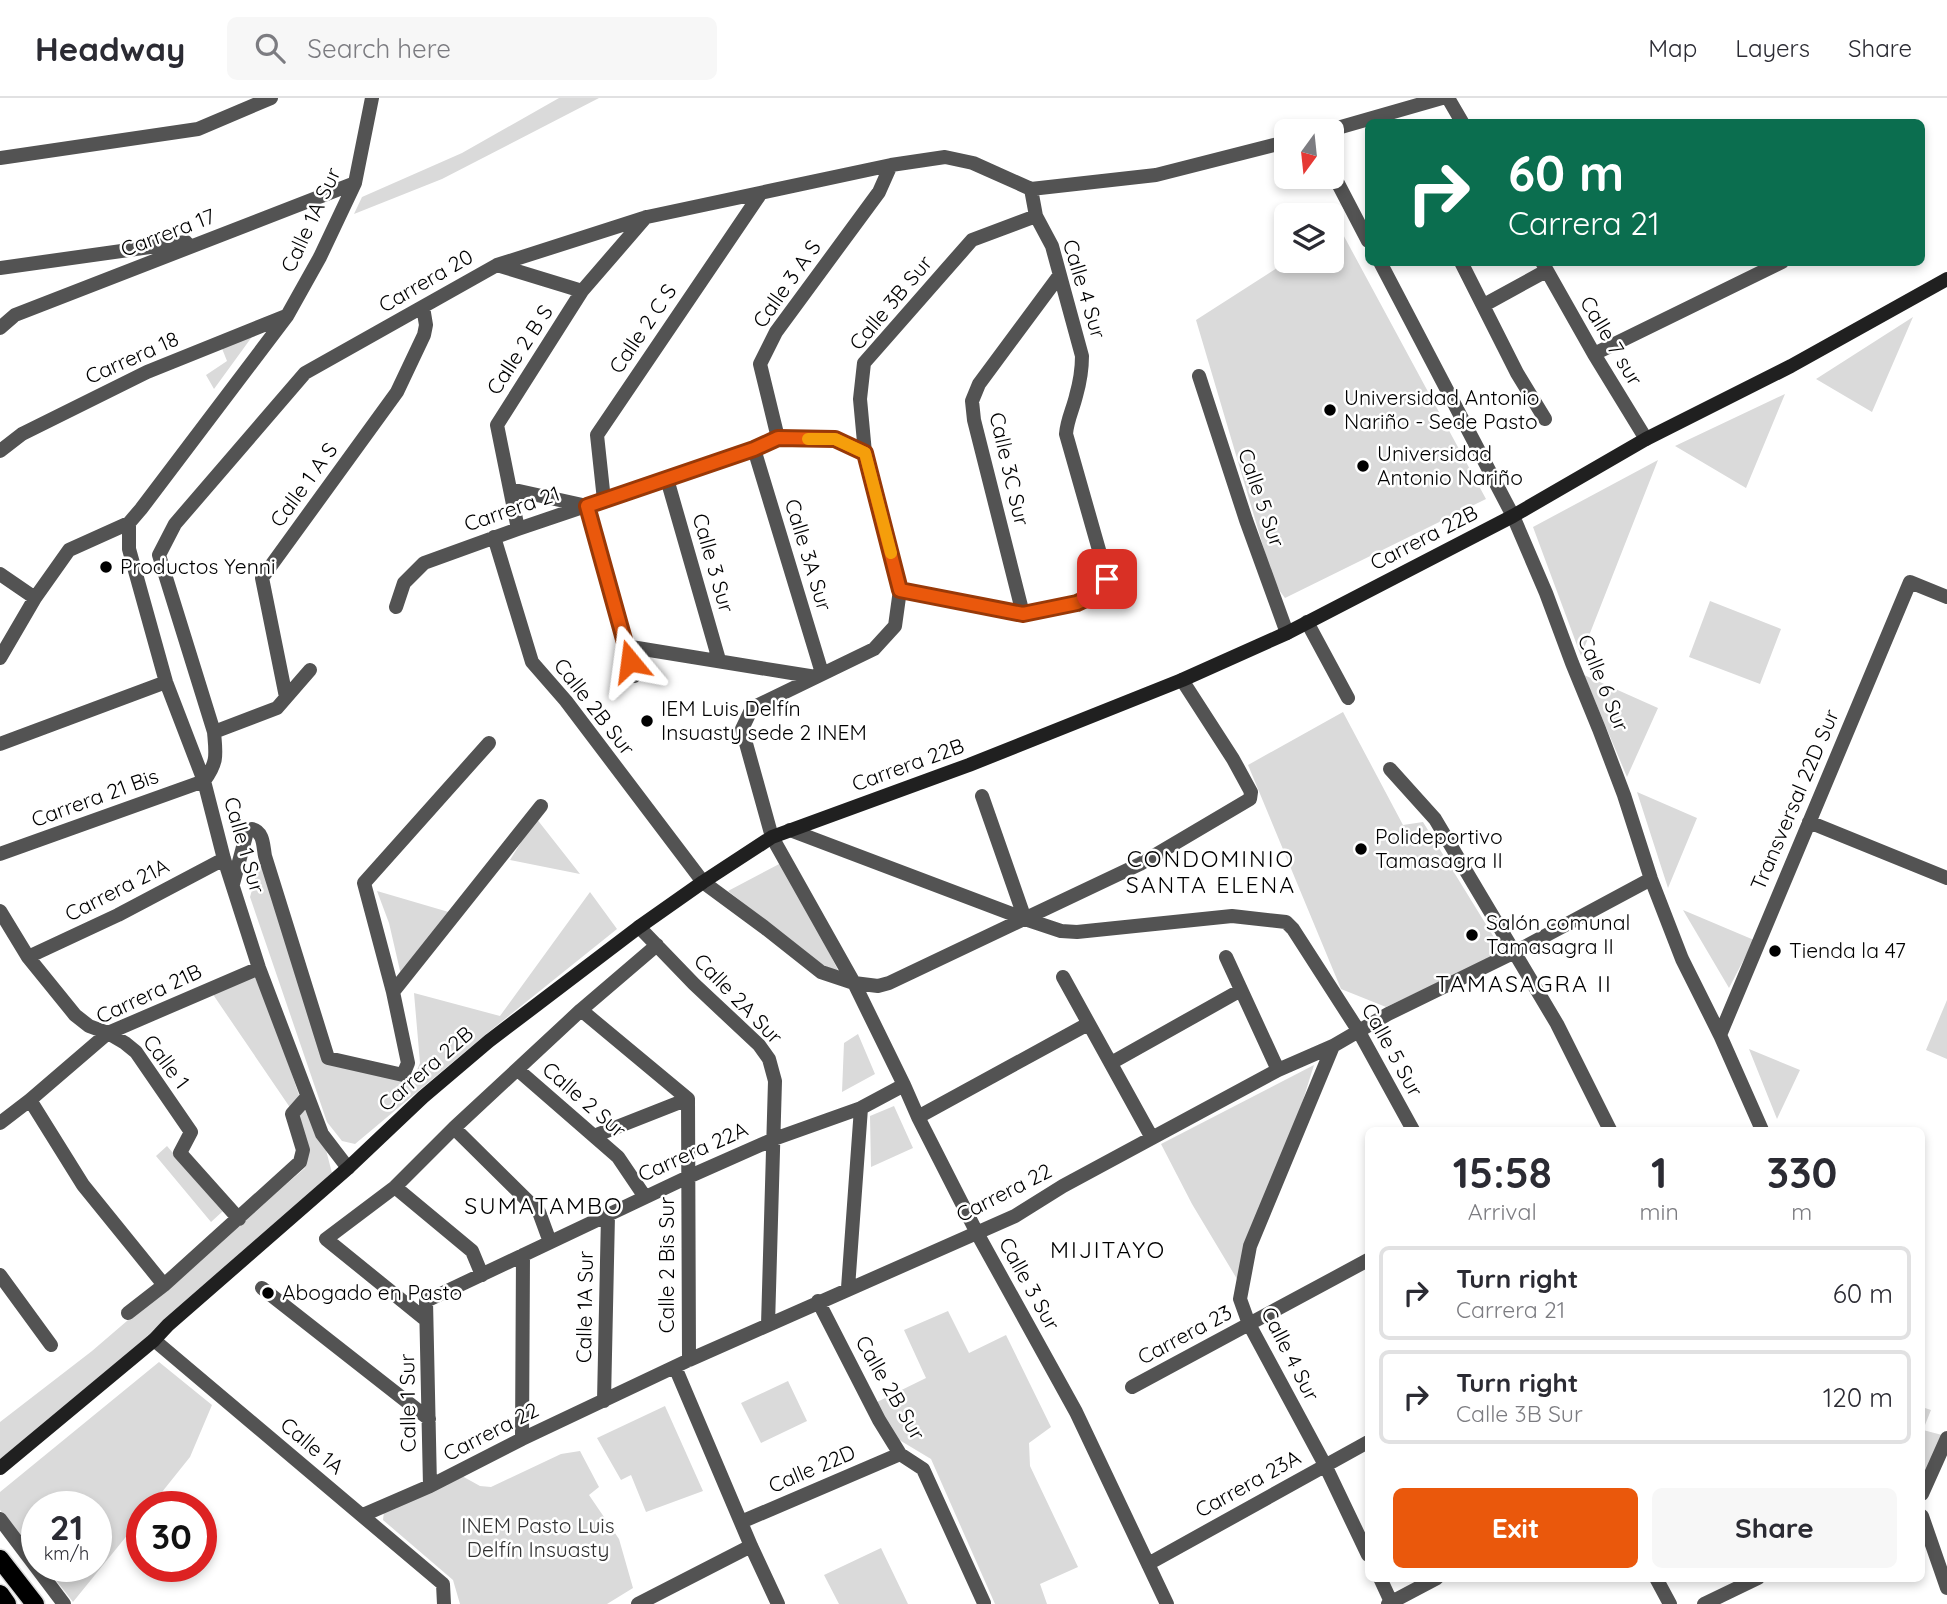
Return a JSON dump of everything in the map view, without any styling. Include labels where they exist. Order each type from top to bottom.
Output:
[{"type":"main road","points":[[0,1559],[35,1604]]},
{"type":"main road","points":[[0,1594],[7,1604]]},
{"type":"street","points":[[0,158],[198,129],[271,98]]},
{"type":"street","name":"Calle 1A Sur","points":[[287,316],[320,257],[355,183],[372,98]]},
{"type":"street","points":[[1369,119],[1442,98]]},
{"type":"street","points":[[1448,98],[1460,119]]},
{"type":"street","points":[[1344,126],[1365,120]]},
{"type":"street","points":[[1031,189],[1156,175],[1274,145]]},
{"type":"street","name":"Carrera 20","points":[[204,781],[217,758],[214,732],[159,555],[175,524],[305,373],[497,265],[647,217],[891,165],[945,157],[973,163],[1031,189]]},
{"type":"street","name":"Calle 3 A S","points":[[778,438],[760,364],[776,332],[880,192],[891,165]]},
{"type":"street","name":"Carrera 17","points":[[0,328],[15,315],[355,183]]},
{"type":"street","name":"Calle 4 Sur","points":[[1023,614],[1077,603],[1107,589],[1107,579],[1066,434],[1067,420],[1082,370],[1082,356],[1052,246],[1036,216],[1031,189]]},
{"type":"street","points":[[1341,189],[1365,235]]},
{"type":"street","name":"Calle 2 C S","points":[[604,500],[597,435],[761,193]]},
{"type":"street","name":"Calle 3B Sur","points":[[900,590],[865,453],[860,399],[864,363],[972,240],[1036,216]]},
{"type":"street","name":"Calle 2 B S","points":[[518,529],[496,425],[582,291],[647,217]]},
{"type":"street","points":[[0,268],[211,239]]},
{"type":"street","points":[[497,265],[582,291]]},
{"type":"street","name":"Calle 6 Sur","points":[[1382,266],[1513,516],[1600,729],[1651,879],[1682,959],[1720,1035],[1761,1127]]},
{"type":"street","points":[[1463,266],[1517,373],[1545,419]]},
{"type":"street","points":[[1594,354],[1774,266]]},
{"type":"street","points":[[1484,304],[1544,267]]},
{"type":"street","name":"Calle 7 sur","points":[[1544,267],[1646,439]]},
{"type":"street","name":"Calle 3C Sur","points":[[1023,614],[974,420],[972,401],[979,384],[1059,276]]},
{"type":"street","name":"Carrera 22B","points":[[0,1468],[153,1340],[489,1041],[639,927],[772,837],[969,765],[1182,680],[1287,632],[1513,516],[1646,439],[1791,366],[1947,279]]},
{"type":"street","name":"Calle 1 A S","points":[[286,697],[262,578],[397,392],[424,335],[426,325],[423,307]]},
{"type":"street","points":[[0,658],[35,598],[69,550],[129,523],[287,316]]},
{"type":"street","name":"Carrera 18","points":[[0,451],[22,434],[147,372],[287,316]]},
{"type":"street","name":"Calle 5 Sur","points":[[1199,376],[1245,520],[1287,632]]},
{"type":"street","name":"Carrera 21","points":[[396,607],[404,583],[424,563],[754,449],[778,438],[835,439],[865,453]]},
{"type":"street","name":"Calle 3A Sur","points":[[754,449],[819,675]]},
{"type":"street","name":"Calle 3 Sur","points":[[667,478],[719,660]]},
{"type":"street","points":[[510,489],[587,506],[634,676]]},
{"type":"street","name":"Calle 1 Sur","points":[[129,523],[129,548],[166,682],[204,781],[224,859],[259,968],[322,1134],[348,1168]]},
{"type":"street","name":"Calle 2B Sur","points":[[494,537],[532,662],[566,701],[703,882],[821,972],[854,984]]},
{"type":"street","points":[[0,574],[35,598]]},
{"type":"street","name":"Transversal 22D Sur","points":[[1720,1035],[1910,582],[1947,597]]},
{"type":"street","points":[[772,837],[743,729],[752,709],[874,649],[895,626],[900,590],[1023,614]]},
{"type":"street","points":[[1307,622],[1348,698]]},
{"type":"street","points":[[625,646],[819,675]]},
{"type":"street","points":[[214,732],[277,708],[310,670]]},
{"type":"street","points":[[854,984],[878,986],[889,983],[1140,864],[1250,799],[1251,792],[1233,759],[1182,680]]},
{"type":"street","points":[[0,744],[166,682]]},
{"type":"street","points":[[233,884],[247,832],[257,830],[261,833],[265,856],[328,1058],[404,1075],[408,1063],[393,992],[364,883],[489,743]]},
{"type":"street","points":[[1390,769],[1434,819],[1515,952],[1557,1024],[1608,1127]]},
{"type":"street","name":"Carrera 21 Bis","points":[[0,854],[204,781]]},
{"type":"street","points":[[982,796],[1025,919]]},
{"type":"street","points":[[393,992],[541,806]]},
{"type":"street","points":[[1809,821],[1947,878]]},
{"type":"street","points":[[790,830],[1025,919]]},
{"type":"street","name":"Calle 3 Sur","points":[[772,837],[854,984],[977,1233],[1076,1412],[1167,1604]]},
{"type":"street","name":"Carrera 21A","points":[[28,957],[118,915],[224,859]]},
{"type":"street","name":"Carrera 22","points":[[363,1516],[689,1360],[1015,1216],[1063,1186],[1278,1070],[1333,1046],[1358,1030],[1515,952],[1651,879]]},
{"type":"street","name":"Calle 1","points":[[0,911],[28,957],[75,1015],[89,1026],[108,1032],[136,1052],[191,1132],[180,1153],[239,1219]]},
{"type":"street","name":"Calle 5 Sur","points":[[1025,919],[1061,931],[1077,932],[1233,916],[1286,922],[1358,1030],[1411,1127]]},
{"type":"street","name":"Calle 2A Sur","points":[[639,927],[759,1045],[769,1059],[775,1081],[768,1325]]},
{"type":"street","points":[[426,1320],[326,1239],[395,1187],[581,1010],[657,945]]},
{"type":"street","points":[[1226,957],[1278,1070]]},
{"type":"street","name":"Carrera 21B","points":[[5,1119],[108,1032],[259,968]]},
{"type":"street","points":[[1063,977],[1152,1138]]},
{"type":"street","points":[[1111,1063],[1241,990]]},
{"type":"street","points":[[581,1010],[688,1099],[594,1136]]},
{"type":"street","points":[[918,1117],[1088,1024]]},
{"type":"street","name":"Calle 4 Sur","points":[[1333,1046],[1250,1246],[1240,1299],[1250,1324],[1325,1465],[1365,1549]]},
{"type":"street","name":"Calle 2 Sur","points":[[518,1070],[618,1157],[645,1197]]},
{"type":"street","name":"Carrera 22A","points":[[426,1301],[688,1177],[774,1139],[861,1108],[904,1085]]},
{"type":"street","points":[[128,1313],[164,1285],[300,1162],[303,1150],[292,1114],[307,1097]]},
{"type":"street","name":"Calle 2 Bis Sur","points":[[688,1099],[689,1360]]},
{"type":"street","points":[[30,1100],[82,1185],[164,1285]]},
{"type":"street","points":[[0,1101],[5,1119]]},
{"type":"street","points":[[848,1288],[861,1108]]},
{"type":"street","name":"Calle 1A Sur","points":[[454,1128],[539,1212],[550,1242]]},
{"type":"street","points":[[395,1187],[472,1251],[482,1275]]},
{"type":"street","name":"Calle 1A Sur","points":[[604,1401],[608,1215]]},
{"type":"street","points":[[522,1439],[523,1255]]},
{"type":"street","name":"Carrera 23","points":[[1132,1387],[1365,1262]]},
{"type":"street","points":[[0,1275],[51,1345]]},
{"type":"street","points":[[262,1288],[429,1419]]},
{"type":"street","name":"Calle 1 Sur","points":[[426,1301],[430,1486]]},
{"type":"street","name":"Calle 2B Sur","points":[[818,1301],[879,1420],[900,1454],[923,1469],[984,1603]]},
{"type":"street","name":"Calle 1A","points":[[153,1340],[443,1584],[444,1604]]},
{"type":"street","points":[[675,1367],[778,1604]]},
{"type":"street","points":[[1925,1489],[1942,1460],[1947,1438]]},
{"type":"street","name":"Carrera 23A","points":[[1148,1564],[1365,1444]]},
{"type":"street","name":"Calle 22D","points":[[741,1522],[900,1454]]},
{"type":"street","points":[[0,1518],[64,1604]]},
{"type":"street","points":[[1925,1525],[1947,1588]]},
{"type":"street","points":[[638,1604],[751,1546]]},
{"type":"street","points":[[1382,1582],[1391,1603],[1430,1582]]},
{"type":"street","points":[[1658,1582],[1670,1604]]},
{"type":"street","points":[[1704,1604],[1750,1582]]},
{"type":"green space","points":[[559,98],[599,98],[442,179],[354,214],[362,197],[462,153]]},
{"type":"green space","name":"Universidad Antonio Nariño - Sede Pasto","points":[[1344,236],[1486,499],[1285,598],[1271,573],[1196,320],[1274,270],[1274,273],[1344,273]]},
{"type":"green space","points":[[1913,317],[1872,412],[1816,379]]},
{"type":"green space","points":[[257,330],[214,389],[206,375],[227,361],[221,346]]},
{"type":"green space","points":[[1785,394],[1746,488],[1675,446]]},
{"type":"green space","points":[[1658,460],[1581,656],[1533,527]]},
{"type":"green space","points":[[1710,601],[1781,629],[1760,684],[1689,657]]},
{"type":"green space","points":[[1584,675],[1658,708],[1627,777]]},
{"type":"green space","name":"Polideportivo Tamasagra II","points":[[1343,712],[1403,825],[1423,822],[1503,952],[1386,1007],[1341,989],[1248,765]]},
{"type":"green space","points":[[1637,792],[1697,818],[1668,888]]},
{"type":"green space","points":[[536,818],[580,874],[510,860]]},
{"type":"green space","points":[[262,855],[334,1061],[414,1077],[420,1063],[414,993],[500,1016],[590,892],[617,929],[355,1144],[342,1141],[327,1122],[250,897]]},
{"type":"green space","points":[[783,862],[839,972],[822,965],[728,891]]},
{"type":"green space","points":[[377,891],[452,913],[401,975],[389,923]]},
{"type":"green space","points":[[1683,910],[1754,940],[1729,988]]},
{"type":"green space","points":[[258,974],[300,1098],[291,1109],[212,993]]},
{"type":"green space","points":[[1947,1000],[1947,1059],[1926,1050]]},
{"type":"green space","points":[[858,1034],[875,1074],[842,1092],[844,1043]]},
{"type":"green space","points":[[1749,1049],[1800,1070],[1777,1119]]},
{"type":"green space","points":[[1314,1065],[1293,1132],[1265,1193],[1237,1279],[1192,1204],[1161,1144]]},
{"type":"green space","points":[[308,1105],[332,1173],[179,1316],[0,1459],[0,1422],[92,1351],[305,1168],[308,1156],[297,1119]]},
{"type":"green space","points":[[894,1106],[913,1148],[871,1167],[870,1116]]},
{"type":"green space","points":[[167,1146],[223,1211],[211,1222],[156,1156]]},
{"type":"green space","points":[[948,1311],[969,1353],[1006,1335],[1051,1427],[1029,1443],[1030,1466],[1078,1567],[1040,1584],[1047,1604],[995,1604],[931,1459],[896,1438],[875,1403],[926,1378],[904,1330]]},
{"type":"green space","points":[[159,1362],[212,1405],[190,1457],[163,1491],[126,1491],[126,1537],[112,1554],[112,1491],[21,1491],[21,1536],[0,1510],[0,1492]]},
{"type":"green space","points":[[788,1381],[807,1421],[761,1443],[741,1403]]},
{"type":"green space","points":[[665,1406],[703,1491],[646,1512],[631,1475],[621,1480],[597,1438]]},
{"type":"green space","points":[[1925,1408],[1931,1410],[1925,1425]]},
{"type":"green space","points":[[1925,1431],[1942,1435],[1925,1475]]},
{"type":"green space","name":"INEM Pasto Luis Delfín Insuasty","points":[[580,1451],[599,1487],[589,1495],[619,1539],[633,1588],[607,1604],[460,1604],[453,1580],[383,1520],[384,1511],[462,1476],[480,1486],[491,1487],[561,1454]]},
{"type":"green space","points":[[881,1548],[908,1604],[839,1604],[824,1575]]},
{"type":"green space","points":[[57,1582],[89,1582],[73,1602]]},
{"type":"slow traffic","points":[[808,439],[835,439],[865,453],[891,553]]},
{"type":"place","name":"Universidad Antonio Nariño - Sede Pasto","points":[[1330,410]]},
{"type":"place","name":"Universidad Antonio Nariño","points":[[1363,466]]},
{"type":"place","name":"Productos Yenni","points":[[106,567]]},
{"type":"place","name":"IEM Luis Delfín Insuasty sede 2 INEM","points":[[647,721]]},
{"type":"place","name":"Polideportivo Tamasagra II","points":[[1361,849]]},
{"type":"place","name":"Salón comunal Tamasagra II","points":[[1472,935]]},
{"type":"place","name":"Tienda la 47","points":[[1775,951]]},
{"type":"place","name":"Abogado en Pasto","points":[[268,1293]]},
{"type":"district","name":"CONDOMINIO SANTA ELENA","points":[[1211,872]]},
{"type":"district","name":"TAMASAGRA II","points":[[1524,984]]},
{"type":"district","name":"SUMATAMBO","points":[[544,1206]]},
{"type":"district","name":"MIJITAYO","points":[[1108,1250]]},
{"type":"route","points":[[630,661],[587,506],[754,449],[778,438],[835,439],[865,453],[900,590],[1023,614],[1077,603],[1107,589],[1107,579]]}]
